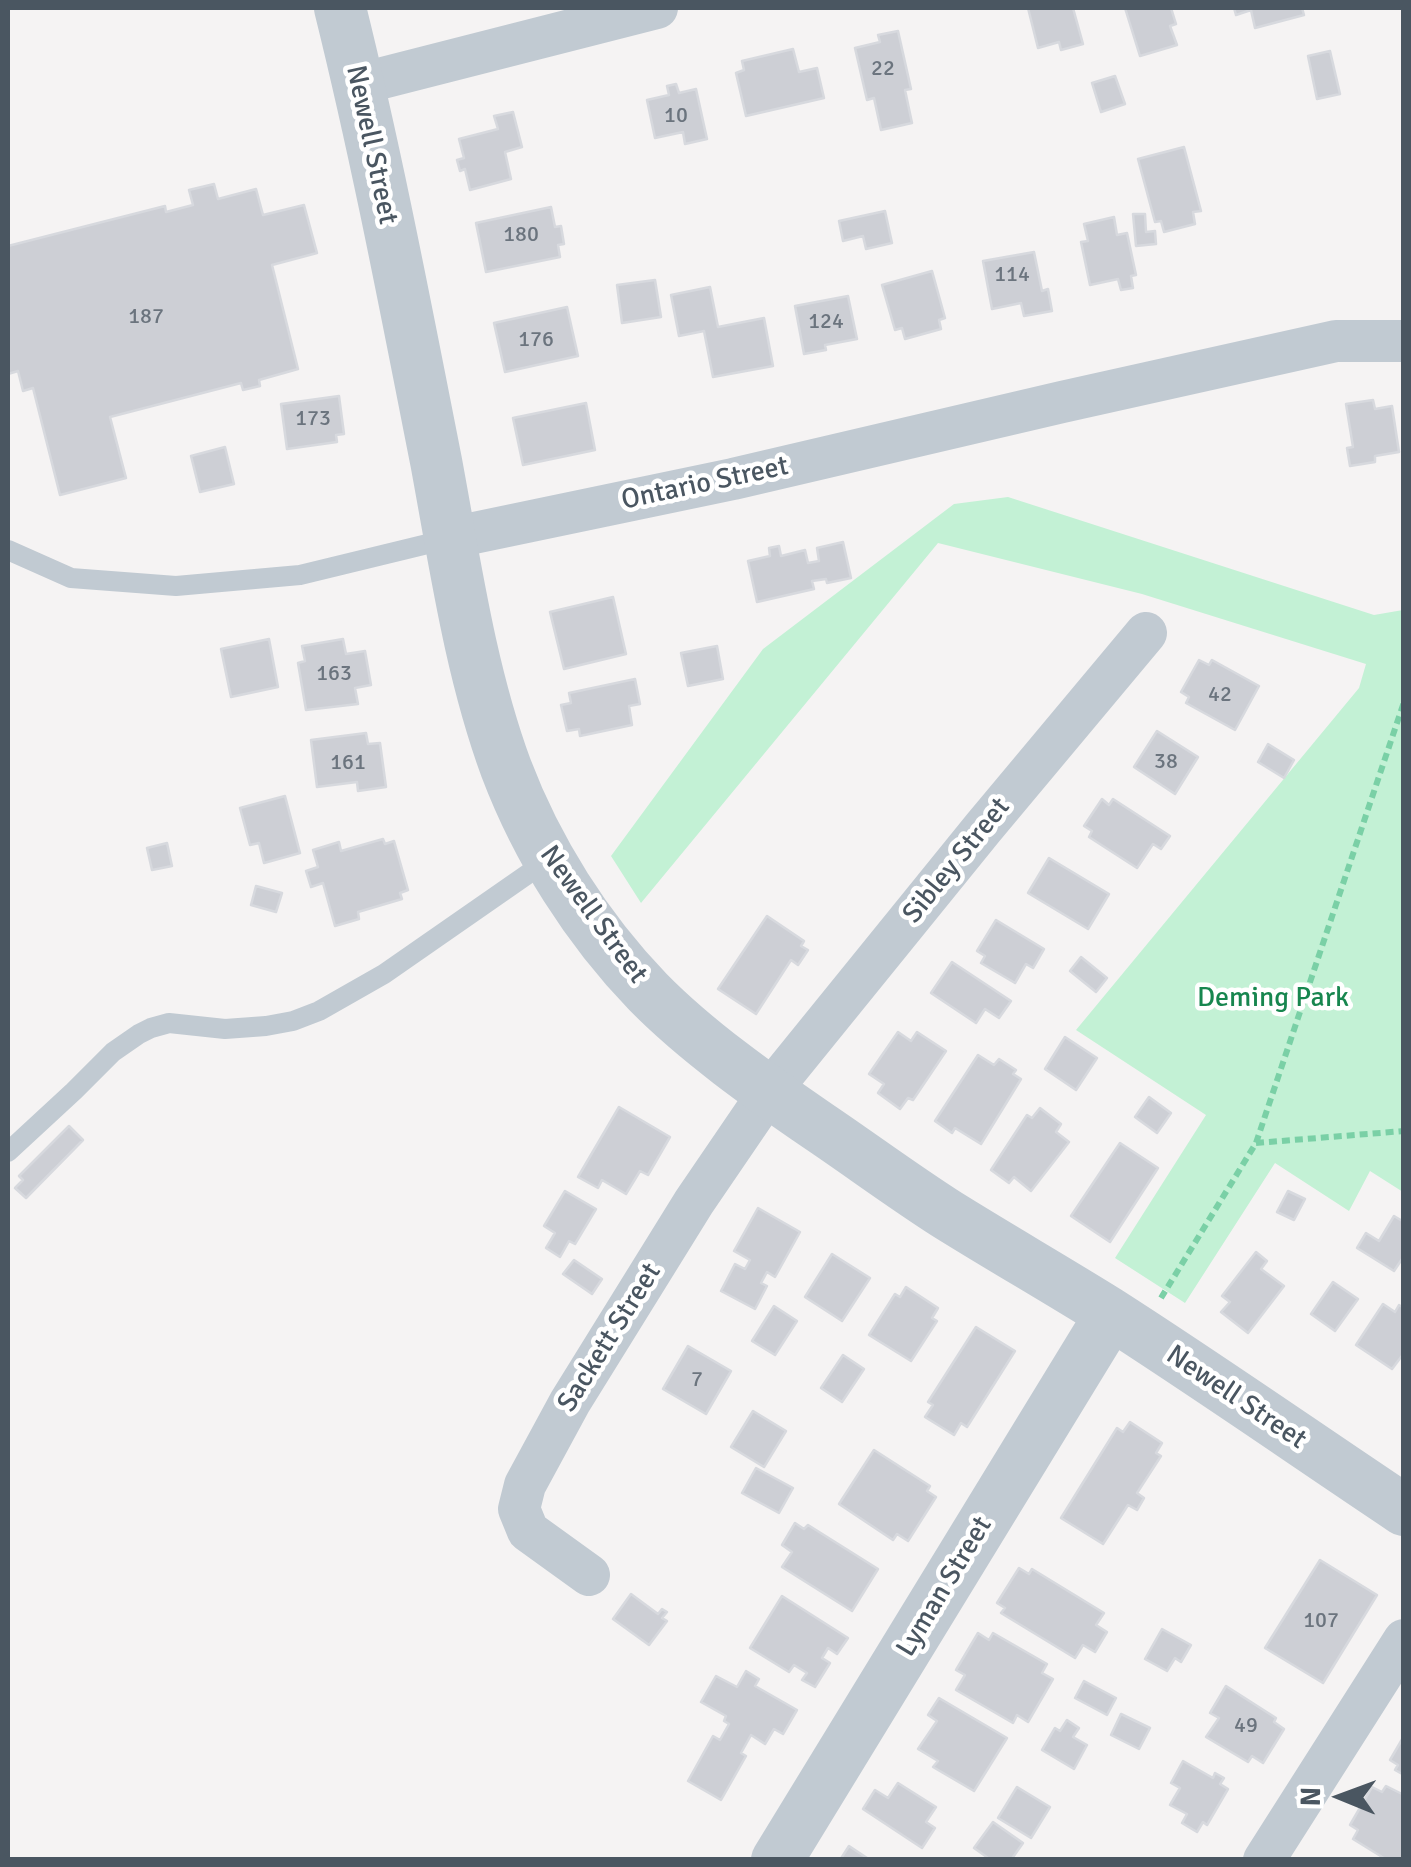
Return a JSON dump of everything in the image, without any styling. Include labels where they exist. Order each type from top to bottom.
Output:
[{"type":"street","name":"Newell Street","points":[[340,8],[486,703],[506,769],[535,833],[563,882],[606,943],[648,993],[770,1092],[944,1212],[1125,1324],[1404,1510]]},
{"type":"street","points":[[359,84],[657,8]]},
{"type":"street","name":"Ontario Street","points":[[450,538],[734,479],[1336,341],[1404,341]]},
{"type":"street","name":"Sibley Street","points":[[770,1092],[1146,633]]},
{"type":"street","name":"Sackett Street","points":[[589,1576],[528,1531],[519,1510],[525,1485],[570,1402],[694,1202],[770,1092]]},
{"type":"street","name":"Lyman Street","points":[[777,1860],[1125,1324]]},
{"type":"street","points":[[1264,1860],[1404,1640]]},
{"type":"lane","name":"Ontario Street","points":[[8,550],[71,578],[176,586],[300,575],[450,538]]},
{"type":"lane","points":[[8,1152],[113,1052],[139,1034],[169,1024],[266,1026],[319,1011],[384,974],[550,859]]},
{"type":"path","points":[[1125,1324],[1256,1143],[1404,702]]},
{"type":"path","points":[[1256,1143],[1404,1131]]},
{"type":"green space","name":"Deming Park","points":[[1008,497],[1374,615],[1403,610],[1403,1192],[1370,1171],[1349,1211],[1275,1163],[1185,1303],[1115,1258],[1206,1115],[1076,1030],[1359,688],[1366,664],[1142,594],[938,543],[641,903],[611,856],[763,649],[954,504]]},
{"type":"building","points":[[1028,8],[1073,8],[1083,44],[1061,50],[1059,42],[1038,48]]},
{"type":"building","points":[[1125,8],[1171,8],[1176,24],[1170,26],[1177,45],[1140,56]]},
{"type":"building","points":[[1234,8],[1302,8],[1304,15],[1255,28],[1251,10],[1236,15]]},
{"type":"building","points":[[898,31],[911,89],[905,90],[912,123],[881,130],[874,98],[867,100],[855,48],[880,42],[878,35]]},
{"type":"building","points":[[793,49],[799,72],[817,68],[824,98],[746,116],[736,73],[744,70],[742,61]]},
{"type":"building","points":[[1330,51],[1340,94],[1317,99],[1308,56]]},
{"type":"building","points":[[1115,76],[1125,104],[1101,112],[1092,83]]},
{"type":"building","points":[[676,84],[679,93],[696,89],[707,139],[685,144],[683,132],[655,138],[647,100],[669,95],[667,86]]},
{"type":"building","points":[[513,112],[522,147],[505,152],[511,179],[470,190],[465,169],[460,171],[457,160],[464,158],[459,139],[498,129],[494,116]]},
{"type":"building","points":[[1184,147],[1201,211],[1193,212],[1195,224],[1164,232],[1161,221],[1155,222],[1138,159]]},
{"type":"building","points":[[214,184],[218,199],[256,189],[263,215],[304,205],[317,253],[272,265],[298,369],[259,380],[260,386],[243,390],[241,383],[110,417],[126,478],[60,495],[33,388],[23,391],[18,371],[8,374],[8,246],[165,206],[166,212],[193,205],[189,190]]},
{"type":"building","points":[[551,207],[555,227],[561,226],[564,244],[558,245],[560,257],[486,272],[476,223]]},
{"type":"building","points":[[885,211],[892,243],[866,249],[863,236],[843,241],[839,221]]},
{"type":"building","points":[[1133,214],[1145,214],[1146,232],[1155,231],[1156,244],[1136,246]]},
{"type":"building","points":[[1114,217],[1117,235],[1127,233],[1136,275],[1131,276],[1133,288],[1121,290],[1118,279],[1090,285],[1081,242],[1088,241],[1084,224]]},
{"type":"building","points":[[1034,252],[1042,291],[1048,289],[1052,311],[1024,316],[1021,303],[992,309],[983,261]]},
{"type":"building","points":[[932,271],[945,318],[939,320],[941,329],[905,339],[902,328],[895,330],[882,285]]},
{"type":"building","points":[[655,280],[661,317],[622,323],[617,285]]},
{"type":"building","points":[[710,287],[718,327],[764,318],[773,366],[713,377],[704,331],[679,336],[671,295]]},
{"type":"building","points":[[848,296],[857,339],[804,354],[795,306]]},
{"type":"building","points":[[567,307],[578,356],[505,372],[494,323]]},
{"type":"building","points":[[339,396],[344,434],[336,435],[337,442],[287,449],[281,404]]},
{"type":"building","points":[[1373,400],[1375,409],[1392,406],[1399,452],[1375,456],[1375,462],[1350,466],[1347,448],[1353,447],[1346,404]]},
{"type":"building","points":[[586,403],[595,450],[523,465],[513,418]]},
{"type":"building","points":[[225,447],[234,484],[200,492],[191,456]]},
{"type":"building","points":[[843,542],[851,578],[827,583],[826,579],[812,581],[814,589],[757,602],[748,561],[770,556],[769,548],[779,546],[781,556],[805,550],[808,563],[819,561],[817,548]]},
{"type":"building","points":[[613,597],[626,654],[564,669],[550,612]]},
{"type":"building","points":[[269,639],[278,687],[231,697],[221,649]]},
{"type":"building","points":[[343,639],[346,654],[365,651],[371,685],[355,688],[358,704],[306,710],[298,663],[305,661],[302,646]]},
{"type":"building","points":[[717,646],[723,679],[688,686],[681,653]]},
{"type":"building","points":[[1199,660],[1209,665],[1212,660],[1259,686],[1235,730],[1186,703],[1189,697],[1181,692]]},
{"type":"building","points":[[635,679],[640,704],[629,706],[632,725],[580,736],[579,729],[567,731],[561,705],[571,703],[569,693]]},
{"type":"building","points":[[1157,731],[1198,757],[1175,794],[1134,767]]},
{"type":"building","points":[[366,733],[368,744],[380,743],[386,787],[358,791],[357,782],[317,787],[311,740]]},
{"type":"building","points":[[1268,744],[1294,760],[1284,778],[1258,762]]},
{"type":"building","points":[[285,796],[300,853],[264,863],[259,843],[250,845],[240,808]]},
{"type":"building","points":[[1102,799],[1109,805],[1113,799],[1170,836],[1161,849],[1153,844],[1137,868],[1089,837],[1092,831],[1084,826]]},
{"type":"building","points":[[383,839],[385,844],[394,841],[408,890],[400,893],[402,899],[358,912],[359,919],[335,926],[323,883],[311,887],[306,871],[318,867],[313,850],[339,842],[341,851]]},
{"type":"building","points":[[167,843],[172,866],[152,870],[147,848]]},
{"type":"building","points":[[1049,858],[1109,894],[1088,929],[1028,893]]},
{"type":"building","points":[[256,886],[282,893],[276,912],[251,905]]},
{"type":"building","points":[[767,916],[804,941],[801,946],[808,950],[798,965],[791,960],[756,1014],[718,989]]},
{"type":"building","points":[[996,920],[1044,949],[1033,968],[1026,964],[1015,983],[981,963],[985,956],[977,951]]},
{"type":"building","points":[[1081,957],[1107,978],[1096,992],[1070,971]]},
{"type":"building","points":[[952,962],[1011,1001],[999,1018],[985,1009],[976,1023],[931,993]]},
{"type":"building","points":[[898,1032],[911,1041],[917,1032],[946,1051],[913,1100],[908,1098],[900,1109],[878,1093],[884,1084],[869,1074]]},
{"type":"building","points":[[1065,1037],[1097,1058],[1076,1090],[1045,1069]]},
{"type":"building","points":[[978,1055],[994,1065],[999,1059],[1016,1070],[1013,1074],[1021,1079],[981,1144],[955,1128],[952,1133],[935,1121]]},
{"type":"building","points":[[1149,1097],[1171,1113],[1157,1133],[1135,1117]]},
{"type":"building","points":[[619,1107],[670,1137],[648,1175],[640,1171],[626,1194],[602,1180],[598,1188],[578,1177]]},
{"type":"building","points":[[1040,1108],[1061,1124],[1056,1132],[1069,1142],[1031,1191],[1014,1177],[1009,1183],[991,1170],[1027,1115],[1032,1118]]},
{"type":"building","points":[[69,1126],[83,1140],[26,1198],[15,1188],[23,1180],[19,1176]]},
{"type":"building","points":[[1120,1143],[1158,1168],[1110,1242],[1071,1216]]},
{"type":"building","points":[[565,1191],[596,1209],[575,1244],[569,1241],[560,1257],[546,1248],[555,1233],[544,1226]]},
{"type":"building","points":[[1288,1191],[1305,1199],[1294,1220],[1277,1212]]},
{"type":"building","points":[[758,1208],[800,1232],[775,1277],[767,1272],[761,1283],[767,1286],[755,1309],[721,1291],[735,1264],[745,1269],[750,1260],[734,1251]]},
{"type":"building","points":[[1394,1216],[1404,1222],[1404,1256],[1394,1271],[1357,1248],[1366,1233],[1379,1241]]},
{"type":"building","points":[[1256,1252],[1267,1261],[1261,1269],[1284,1286],[1248,1333],[1221,1312],[1230,1302],[1222,1296]]},
{"type":"building","points":[[832,1254],[870,1278],[842,1321],[805,1297]]},
{"type":"building","points":[[574,1260],[602,1279],[592,1294],[563,1274]]},
{"type":"building","points":[[1333,1282],[1358,1299],[1335,1331],[1311,1314]]},
{"type":"building","points":[[906,1287],[938,1308],[932,1318],[937,1321],[911,1361],[869,1335],[895,1294],[900,1297]]},
{"type":"building","points":[[1383,1304],[1395,1312],[1399,1305],[1404,1308],[1404,1353],[1392,1369],[1356,1345]]},
{"type":"building","points":[[774,1306],[797,1321],[775,1355],[752,1341]]},
{"type":"building","points":[[976,1327],[1015,1351],[967,1427],[961,1423],[954,1435],[925,1417],[933,1405],[928,1402]]},
{"type":"building","points":[[688,1346],[731,1371],[706,1414],[663,1389]]},
{"type":"building","points":[[843,1355],[864,1369],[842,1402],[821,1388]]},
{"type":"building","points":[[753,1411],[786,1431],[764,1467],[731,1447]]},
{"type":"building","points":[[1130,1422],[1162,1443],[1156,1453],[1161,1456],[1137,1493],[1144,1498],[1137,1510],[1128,1505],[1103,1544],[1061,1518],[1117,1428],[1123,1432]]},
{"type":"building","points":[[874,1450],[930,1486],[927,1491],[936,1497],[908,1541],[897,1534],[893,1540],[839,1504]]},
{"type":"building","points":[[756,1468],[793,1488],[779,1513],[742,1493]]},
{"type":"building","points":[[795,1523],[804,1529],[808,1525],[878,1569],[852,1611],[782,1567],[792,1552],[782,1545]]},
{"type":"building","points":[[1320,1560],[1377,1595],[1323,1683],[1265,1648]]},
{"type":"building","points":[[1019,1568],[1029,1574],[1032,1569],[1104,1613],[1096,1625],[1107,1632],[1095,1652],[1083,1645],[1075,1658],[1001,1613],[1005,1608],[997,1603]]},
{"type":"building","points":[[631,1594],[658,1614],[662,1609],[667,1612],[662,1618],[667,1621],[649,1645],[613,1619]]},
{"type":"building","points":[[782,1596],[848,1638],[837,1654],[828,1648],[822,1658],[830,1663],[815,1687],[802,1680],[807,1673],[794,1665],[789,1672],[750,1648]]},
{"type":"building","points":[[1162,1629],[1191,1645],[1181,1662],[1175,1658],[1167,1671],[1145,1659]]},
{"type":"building","points":[[978,1633],[989,1640],[993,1633],[1047,1664],[1042,1673],[1053,1679],[1028,1722],[1017,1715],[1013,1723],[956,1690],[965,1675],[956,1670]]},
{"type":"building","points":[[746,1671],[759,1679],[755,1686],[797,1710],[783,1734],[774,1729],[765,1744],[751,1735],[741,1753],[746,1756],[721,1800],[688,1781],[713,1736],[720,1740],[729,1724],[724,1721],[726,1716],[701,1702],[716,1676],[737,1687]]},
{"type":"building","points":[[1084,1681],[1116,1698],[1107,1715],[1075,1698]]},
{"type":"building","points":[[1226,1686],[1276,1718],[1274,1722],[1284,1729],[1263,1763],[1252,1756],[1248,1762],[1206,1737],[1219,1718],[1210,1713]]},
{"type":"building","points":[[939,1698],[1007,1738],[974,1791],[933,1767],[938,1761],[918,1749],[937,1721],[928,1715]]},
{"type":"building","points":[[1121,1714],[1150,1728],[1139,1749],[1111,1735]]},
{"type":"building","points":[[1067,1720],[1079,1728],[1073,1737],[1087,1745],[1074,1769],[1042,1750],[1055,1728],[1060,1731]]},
{"type":"building","points":[[1404,1736],[1404,1775],[1395,1770],[1398,1765],[1390,1760]]},
{"type":"building","points":[[1183,1761],[1213,1778],[1215,1773],[1224,1778],[1220,1784],[1228,1789],[1207,1825],[1203,1822],[1197,1832],[1182,1823],[1187,1814],[1170,1805],[1180,1788],[1171,1783]]},
{"type":"building","points":[[898,1783],[936,1807],[926,1822],[935,1828],[922,1848],[863,1809],[875,1790],[888,1798]]},
{"type":"building","points":[[1386,1786],[1404,1795],[1404,1860],[1387,1860],[1353,1839],[1358,1830],[1350,1825],[1372,1787],[1382,1792]]},
{"type":"building","points":[[1017,1787],[1050,1807],[1031,1838],[998,1818]]},
{"type":"building","points":[[993,1822],[1023,1843],[1011,1860],[991,1860],[974,1848]]},
{"type":"building","points":[[849,1846],[870,1860],[840,1860]]}]
